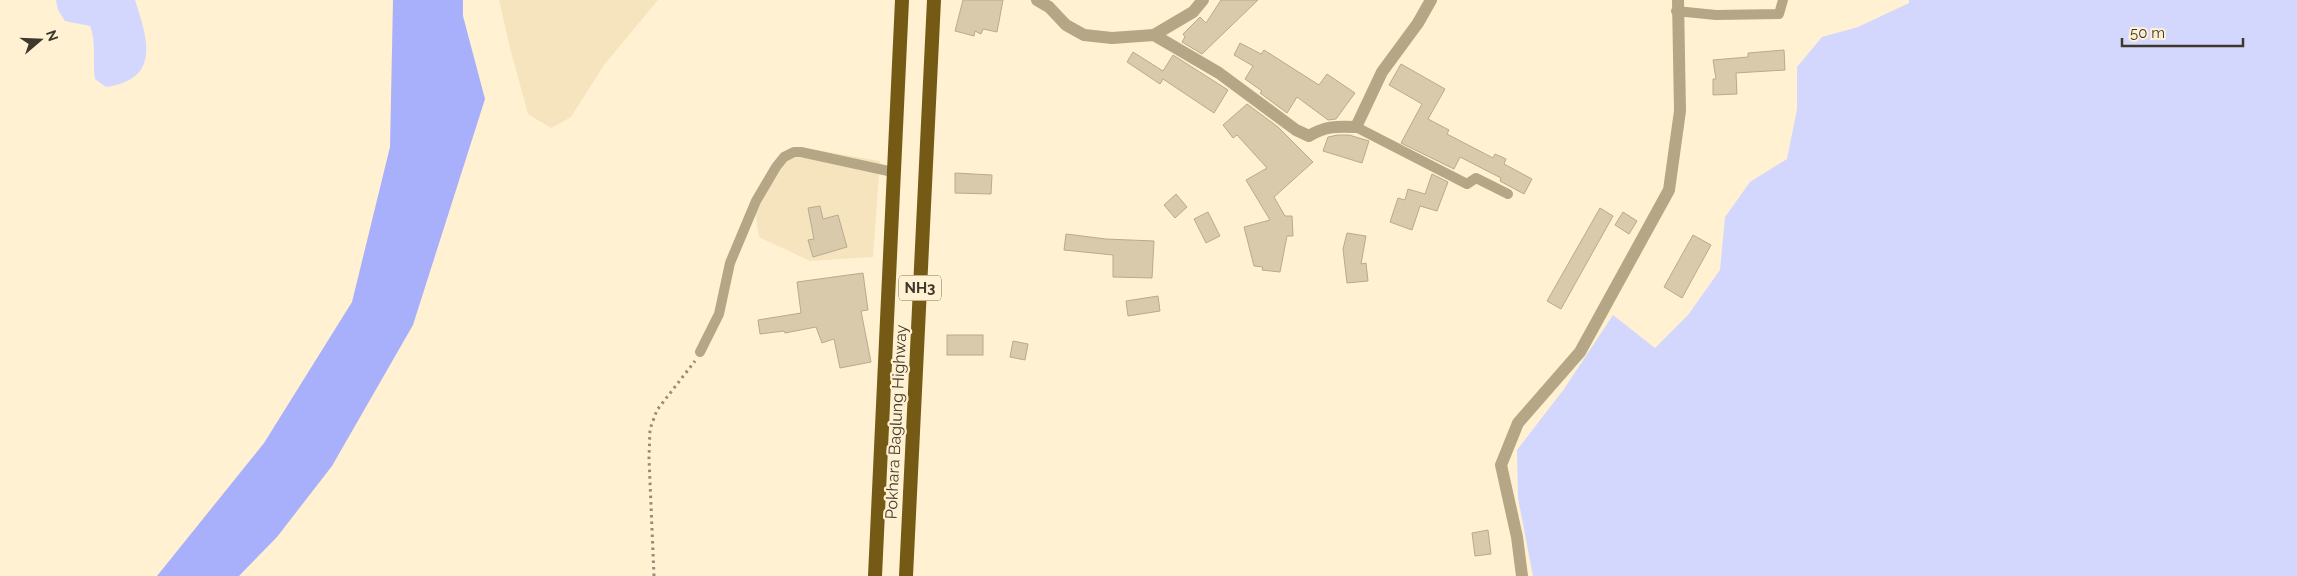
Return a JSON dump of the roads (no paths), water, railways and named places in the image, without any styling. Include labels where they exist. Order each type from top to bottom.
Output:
[{"type":"highway","name":"Pokhara Baglung Highway","points":[[875,576],[902,0]]},
{"type":"highway","name":"Pokhara Baglung Highway","points":[[906,576],[934,0]]},
{"type":"street","points":[[1037,0],[1049,7],[1066,25],[1084,35],[1112,38],[1154,34],[1193,12],[1204,0]]},
{"type":"street","points":[[1154,34],[1219,73],[1296,130],[1309,136],[1322,128],[1335,126],[1356,127],[1382,72],[1418,23],[1431,0]]},
{"type":"street","points":[[1522,576],[1517,537],[1501,464],[1518,423],[1580,352],[1669,190],[1680,111],[1677,5]]},
{"type":"lane","points":[[1677,5],[1716,15],[1779,14],[1783,0]]},
{"type":"lane","points":[[1356,127],[1467,184],[1476,178],[1508,194]]},
{"type":"lane","points":[[700,352],[719,314],[727,273],[742,230],[766,182],[784,157],[794,152],[801,152],[893,172]]},
{"type":"water","points":[[393,0],[463,0],[463,16],[485,99],[413,325],[332,466],[277,537],[239,576],[157,576],[264,443],[352,302],[390,147]]}]
